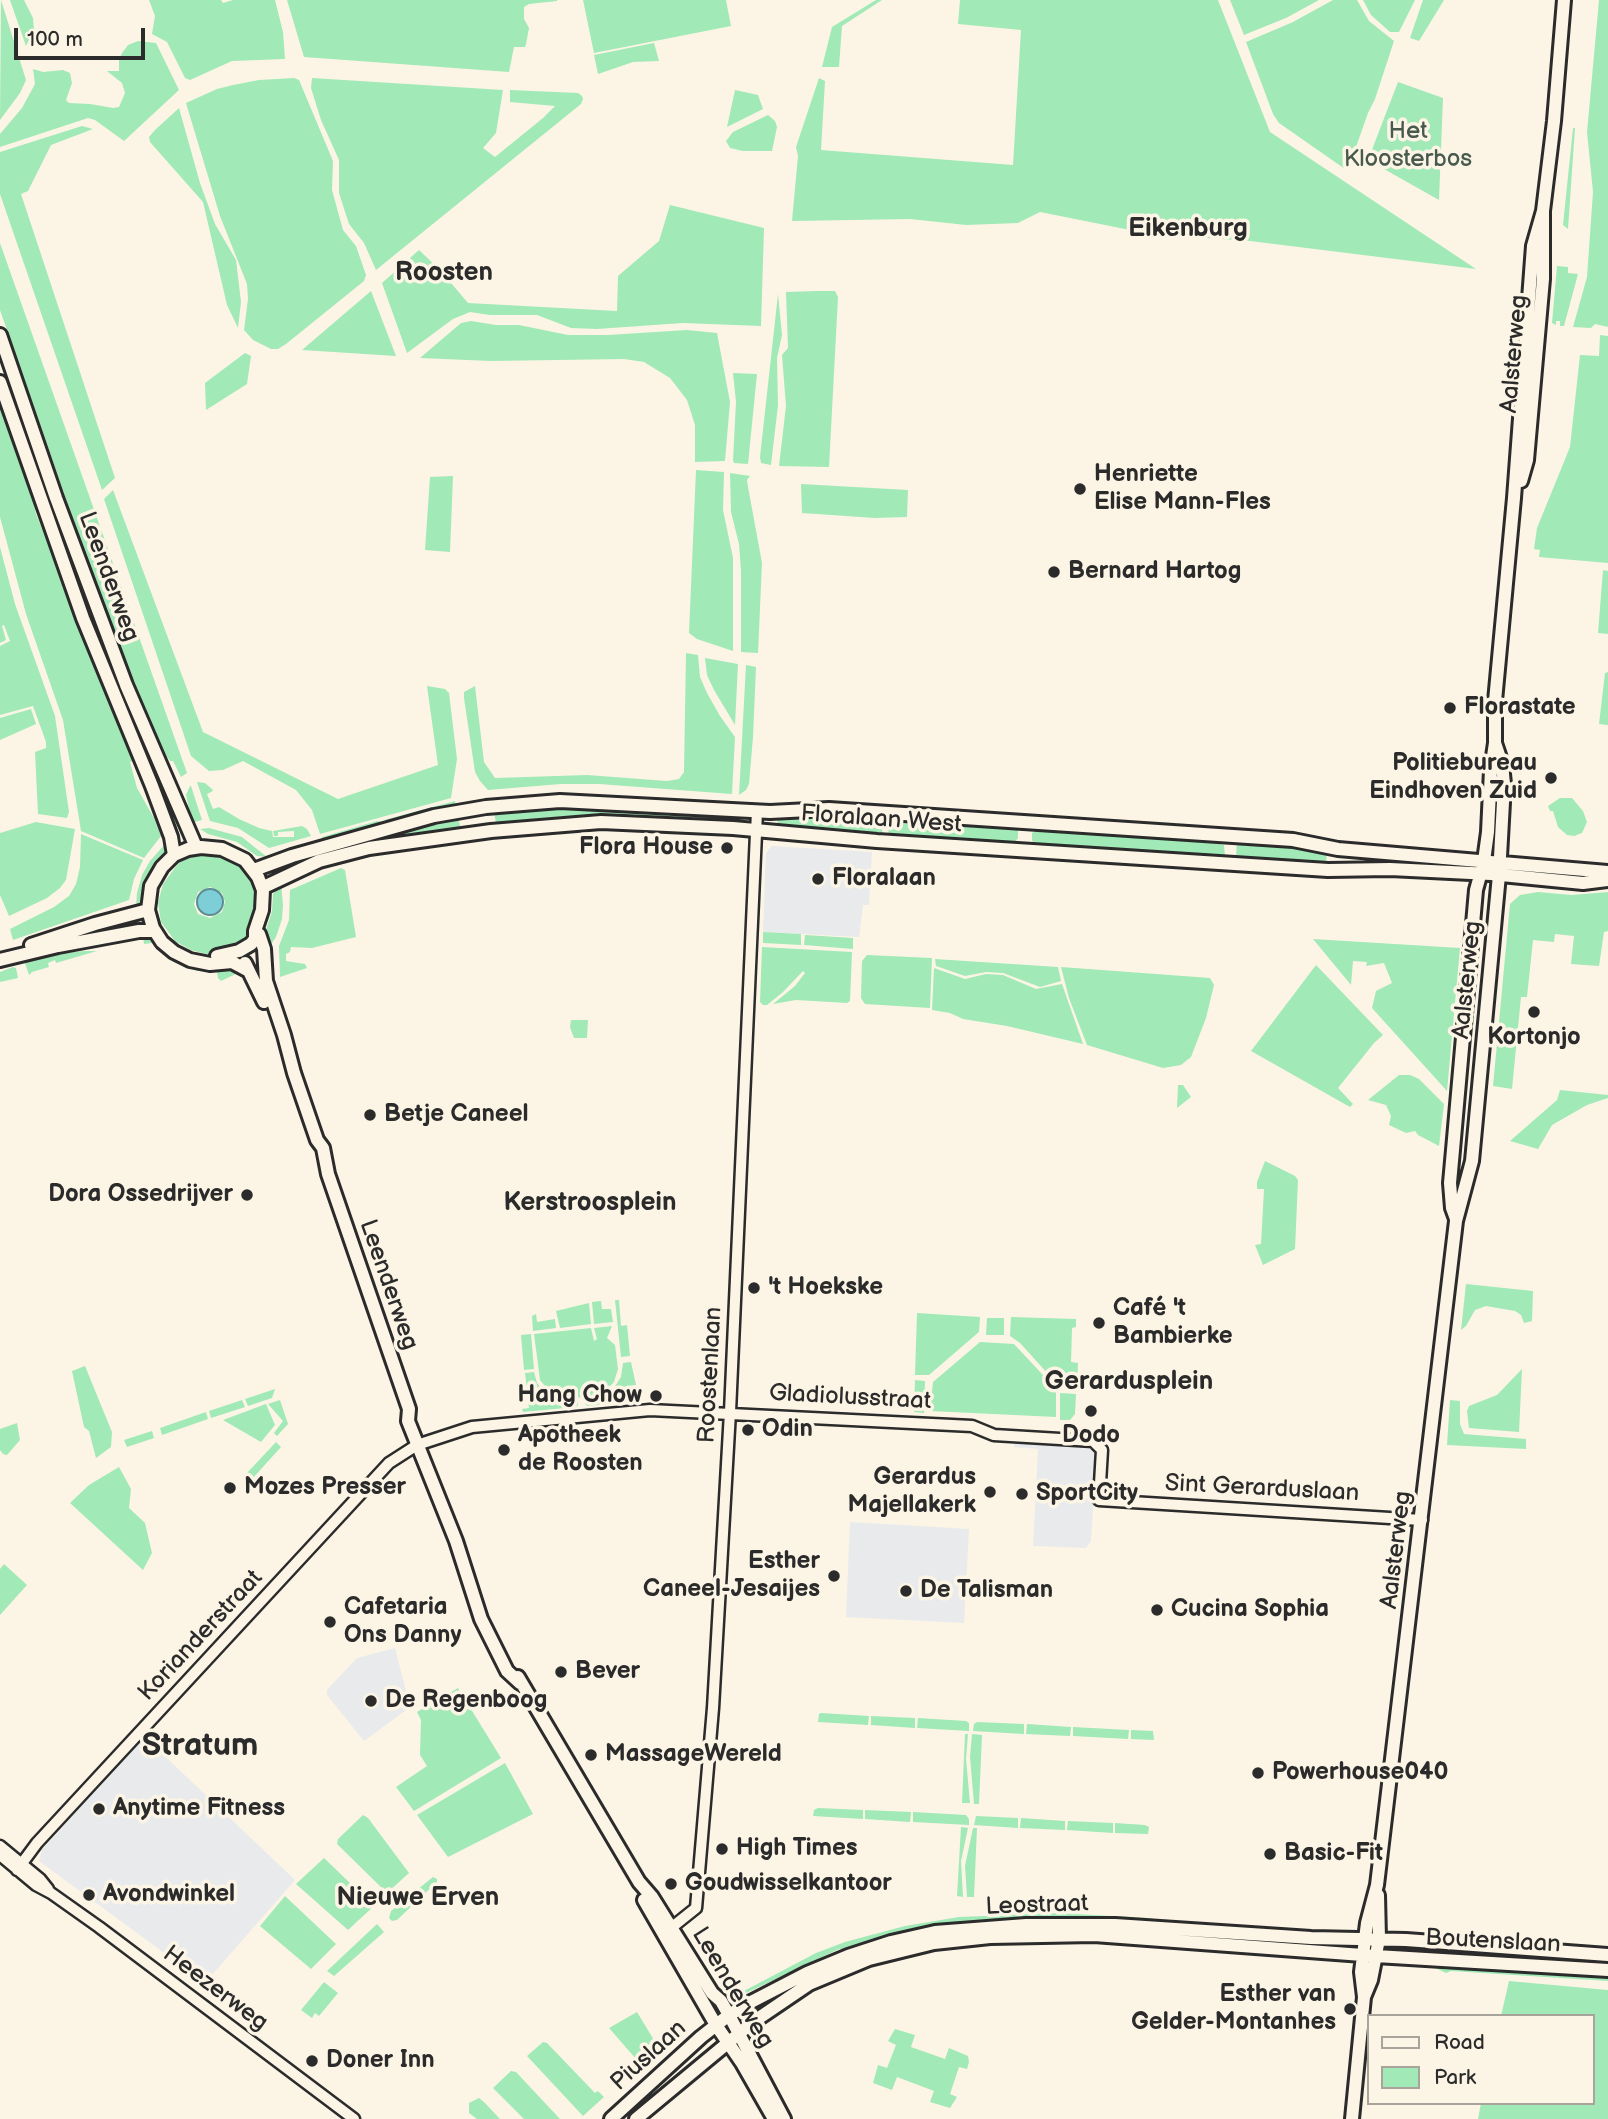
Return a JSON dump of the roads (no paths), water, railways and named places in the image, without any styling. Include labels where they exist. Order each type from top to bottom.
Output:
[{"type":"main road","name":"Aalsterweg","points":[[1456,1221],[1450,1183],[1476,890],[1482,868],[1495,743],[1496,701],[1514,498],[1527,460],[1543,279],[1543,211],[1564,0]]},
{"type":"main road","name":"Leenderweg","points":[[0,335],[56,498],[126,685],[190,829],[191,838],[200,843]]},
{"type":"main road","name":"Leenderweg","points":[[0,382],[83,618],[152,786],[176,854]]},
{"type":"main road","name":"Aalsterweg","points":[[1352,2119],[1364,1997],[1371,1980],[1370,1956],[1365,1938],[1377,1885],[1456,1221],[1472,1161],[1499,869],[1504,784],[1502,764],[1495,743]]},
{"type":"main road","name":"Floralaan West","points":[[257,867],[434,816],[510,804],[599,801],[757,811],[829,809],[1268,838],[1482,868]]},
{"type":"main road","name":"Floralaan West","points":[[268,884],[348,852],[491,831],[601,822],[678,824],[877,841],[1328,870],[1499,869]]},
{"type":"main road","points":[[226,842],[236,846],[257,867],[268,884],[270,901],[268,915],[257,937],[234,958],[210,964],[190,960],[166,946],[148,910],[155,879],[176,854],[200,843],[226,842]]},
{"type":"main road","points":[[155,927],[156,892],[161,879],[177,861],[176,854]]},
{"type":"main road","points":[[257,867],[264,896],[255,931],[257,937]]},
{"type":"main road","points":[[1499,869],[1608,872]]},
{"type":"main road","points":[[1499,869],[1565,883],[1608,880]]},
{"type":"main road","points":[[0,958],[95,924],[148,910]]},
{"type":"main road","points":[[0,958],[155,927]]},
{"type":"main road","name":"Leenderweg","points":[[257,937],[264,949],[269,992],[294,1073],[317,1140],[323,1148],[328,1174],[409,1409],[408,1421],[421,1444],[425,1467],[430,1473],[473,1588],[481,1619],[507,1671],[520,1682],[639,1882],[652,1897],[712,1993],[721,2001],[784,2119]]},
{"type":"main road","name":"Leenderweg","points":[[234,958],[258,985],[284,1059],[294,1073]]},
{"type":"main road","name":"Leenderweg","points":[[639,1882],[644,1900],[774,2119]]},
{"type":"main road","name":"Aalsterweg","points":[[1370,1956],[1379,1939],[1377,1885]]},
{"type":"main road","name":"Leostraat","points":[[716,2025],[729,2015],[807,1973],[848,1956],[918,1936],[959,1929],[1088,1925],[1311,1938],[1379,1939]]},
{"type":"main road","name":"Leostraat","points":[[727,2043],[794,1993],[834,1972],[892,1952],[952,1940],[1094,1935],[1370,1956]]},
{"type":"main road","name":"Boutenslaan","points":[[1379,1939],[1608,1955]]},
{"type":"main road","name":"Boutenslaan","points":[[1370,1956],[1608,1970]]},
{"type":"main road","name":"Piuslaan","points":[[611,2119],[716,2025]]},
{"type":"main road","name":"Piuslaan","points":[[636,2119],[727,2043]]},
{"type":"main road","name":"Aalsterweg","points":[[1356,2084],[1360,2102],[1357,2119]]},
{"type":"street","name":"Roostenlaan","points":[[671,1928],[696,1908],[719,1619],[757,811]]},
{"type":"street","name":"Gladiolusstraat","points":[[518,1421],[639,1411],[730,1412],[967,1426],[994,1435],[1093,1441],[1101,1450],[1100,1500]]},
{"type":"street","name":"Korianderstraat","points":[[19,1866],[37,1843],[390,1463],[421,1444],[472,1427],[518,1421]]},
{"type":"street","name":"Sint Gerarduslaan","points":[[1100,1500],[1422,1520]]},
{"type":"street","name":"Heezerweg","points":[[0,1846],[36,1885],[51,1893],[354,2119]]},
{"type":"street","name":"Heezerweg","points":[[0,1855],[19,1866]]},
{"type":"water","points":[[210,889],[219,893],[223,902],[219,911],[210,915],[201,911],[197,902],[201,893]]},
{"type":"place","name":"Henriette Elise Mann-Fles","points":[[1080,489]]},
{"type":"place","name":"Bernard Hartog","points":[[1054,572]]},
{"type":"place","name":"Florastate","points":[[1450,708]]},
{"type":"place","name":"Politiebureau Eindhoven Zuid","points":[[1551,778]]},
{"type":"place","name":"Flora House","points":[[727,848]]},
{"type":"place","name":"Floralaan","points":[[818,879]]},
{"type":"place","name":"Kortonjo","points":[[1534,1012]]},
{"type":"place","name":"Betje Caneel","points":[[370,1115]]},
{"type":"place","name":"Dora Ossedrijver","points":[[247,1195]]},
{"type":"place","name":"'t Hoekske","points":[[754,1288]]},
{"type":"place","name":"Café 't Bambierke","points":[[1099,1323]]},
{"type":"place","name":"Hang Chow","points":[[656,1396]]},
{"type":"place","name":"Dodo","points":[[1091,1411]]},
{"type":"place","name":"Odin","points":[[748,1430]]},
{"type":"place","name":"Apotheek de Roosten","points":[[504,1450]]},
{"type":"place","name":"Mozes Presser","points":[[230,1488]]},
{"type":"place","name":"Gerardus Majellakerk","points":[[990,1492]]},
{"type":"place","name":"SportCity","points":[[1022,1494]]},
{"type":"place","name":"Esther Caneel-Jesaijes","points":[[834,1576]]},
{"type":"place","name":"De Talisman","points":[[906,1591]]},
{"type":"place","name":"Cucina Sophia","points":[[1157,1610]]},
{"type":"place","name":"Cafetaria Ons Danny","points":[[330,1622]]},
{"type":"place","name":"Bever","points":[[561,1672]]},
{"type":"place","name":"De Regenboog","points":[[371,1701]]},
{"type":"place","name":"MassageWereld","points":[[591,1755]]},
{"type":"place","name":"Powerhouse040","points":[[1258,1773]]},
{"type":"place","name":"Anytime Fitness","points":[[99,1809]]},
{"type":"place","name":"High Times","points":[[722,1849]]},
{"type":"place","name":"Basic-Fit","points":[[1270,1854]]},
{"type":"place","name":"Goudwisselkantoor","points":[[671,1884]]},
{"type":"place","name":"Avondwinkel","points":[[89,1895]]},
{"type":"place","name":"Esther van Gelder-Montanhes","points":[[1350,2009]]},
{"type":"place","name":"Doner Inn","points":[[312,2061]]},
{"type":"district","name":"Eikenburg","points":[[1188,229]]},
{"type":"district","name":"Roosten","points":[[444,273]]},
{"type":"district","name":"Kerstroosplein","points":[[590,1203]]},
{"type":"district","name":"Gerardusplein","points":[[1129,1382]]},
{"type":"district","name":"Stratum","points":[[200,1747]]},
{"type":"district","name":"Nieuwe Erven","points":[[418,1898]]},
{"type":"park label","name":"Het Kloosterbos","points":[[1408,146]]}]
